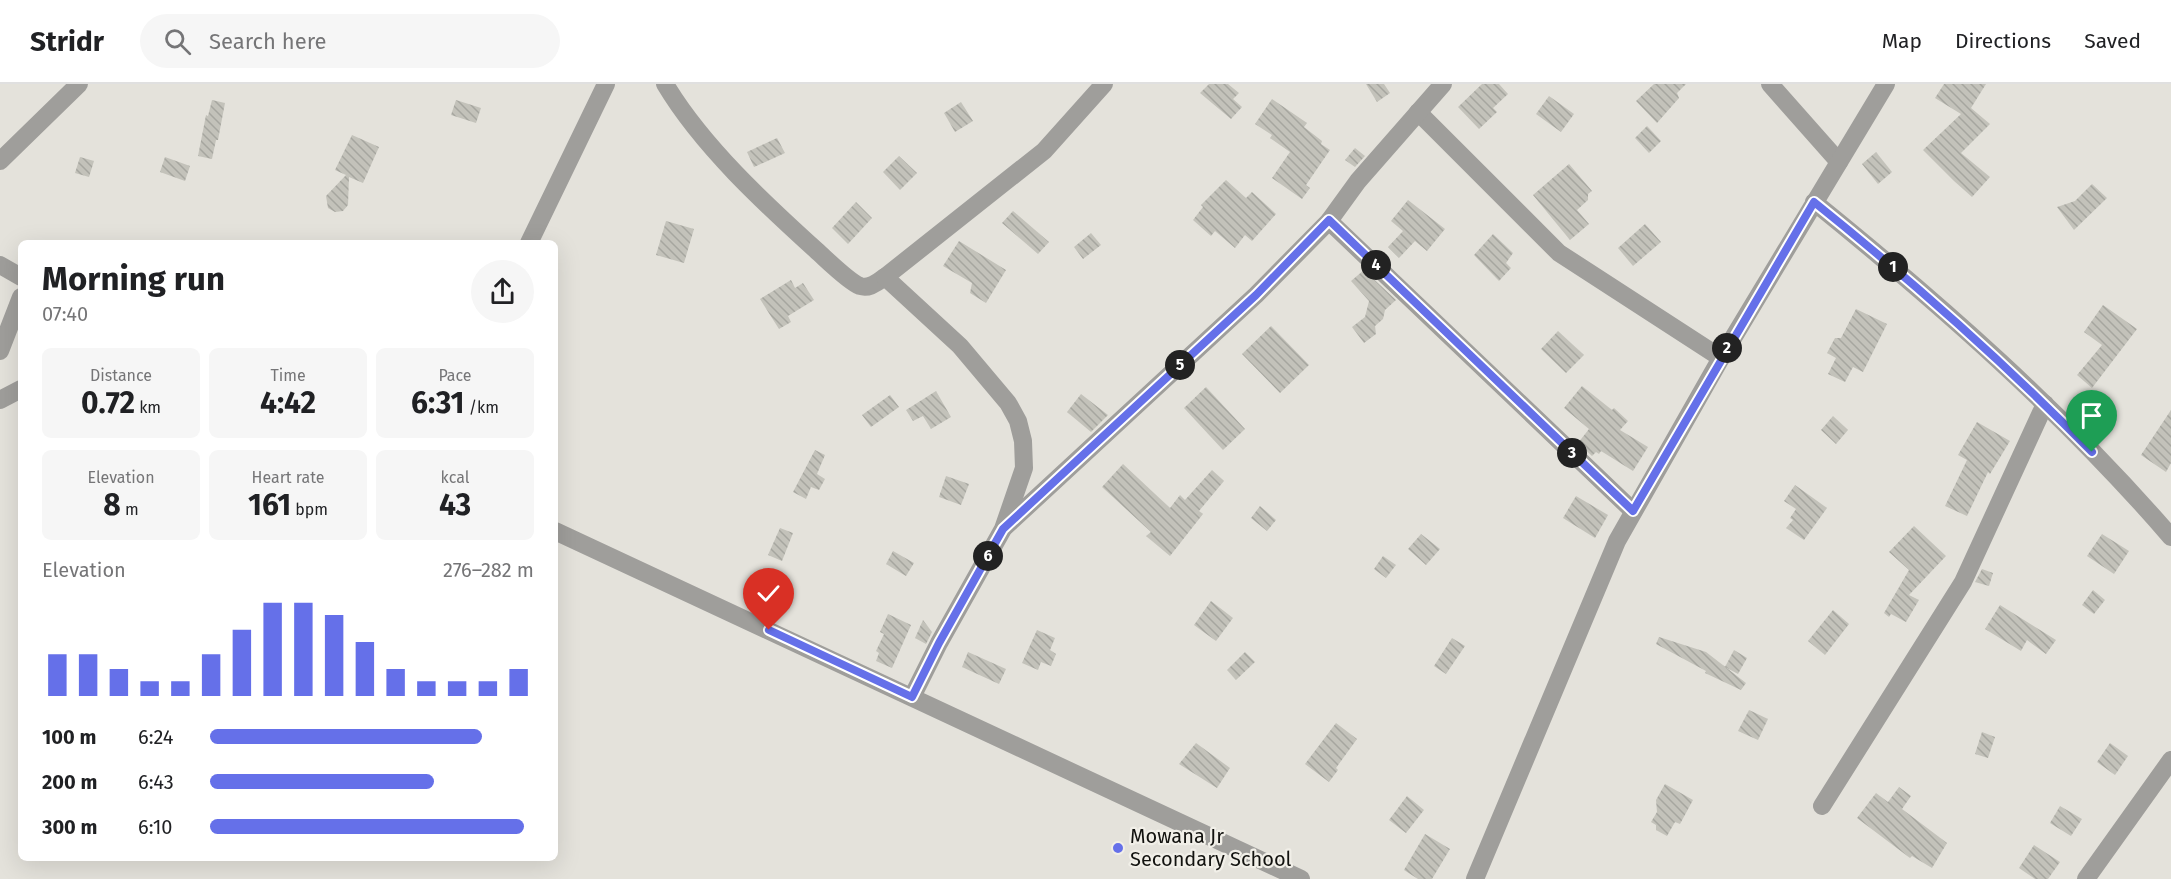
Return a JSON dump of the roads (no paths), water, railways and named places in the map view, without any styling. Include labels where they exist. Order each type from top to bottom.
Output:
[{"type":"street","points":[[0,161],[79,84]]},
{"type":"street","points":[[530,240],[606,84]]},
{"type":"street","points":[[665,84],[715,149],[761,200],[825,258],[860,285],[872,286],[1044,151],[1104,84]]},
{"type":"street","points":[[1003,529],[1256,295],[1329,220],[1358,181],[1443,84]]},
{"type":"street","points":[[1770,84],[1839,162]]},
{"type":"street","points":[[1476,879],[1617,541],[1722,358],[1886,84]]},
{"type":"street","points":[[1418,112],[1559,253],[1722,358]]},
{"type":"street","points":[[1814,202],[1882,257],[2045,404],[2139,500],[2171,537]]},
{"type":"street","points":[[1329,220],[1633,511]]},
{"type":"street","points":[[0,264],[18,276]]},
{"type":"street","points":[[885,277],[960,346],[1008,403],[1018,421],[1023,441],[1024,468],[1003,529],[939,643],[912,697]]},
{"type":"street","points":[[0,351],[18,305]]},
{"type":"street","points":[[0,400],[18,391]]},
{"type":"street","points":[[1822,806],[1963,582],[2045,404]]},
{"type":"street","points":[[558,532],[1301,879]]},
{"type":"street","points":[[2086,879],[2171,760]]},
{"type":"place","name":"Mowana Jr Secondary School","points":[[1118,848]]}]
